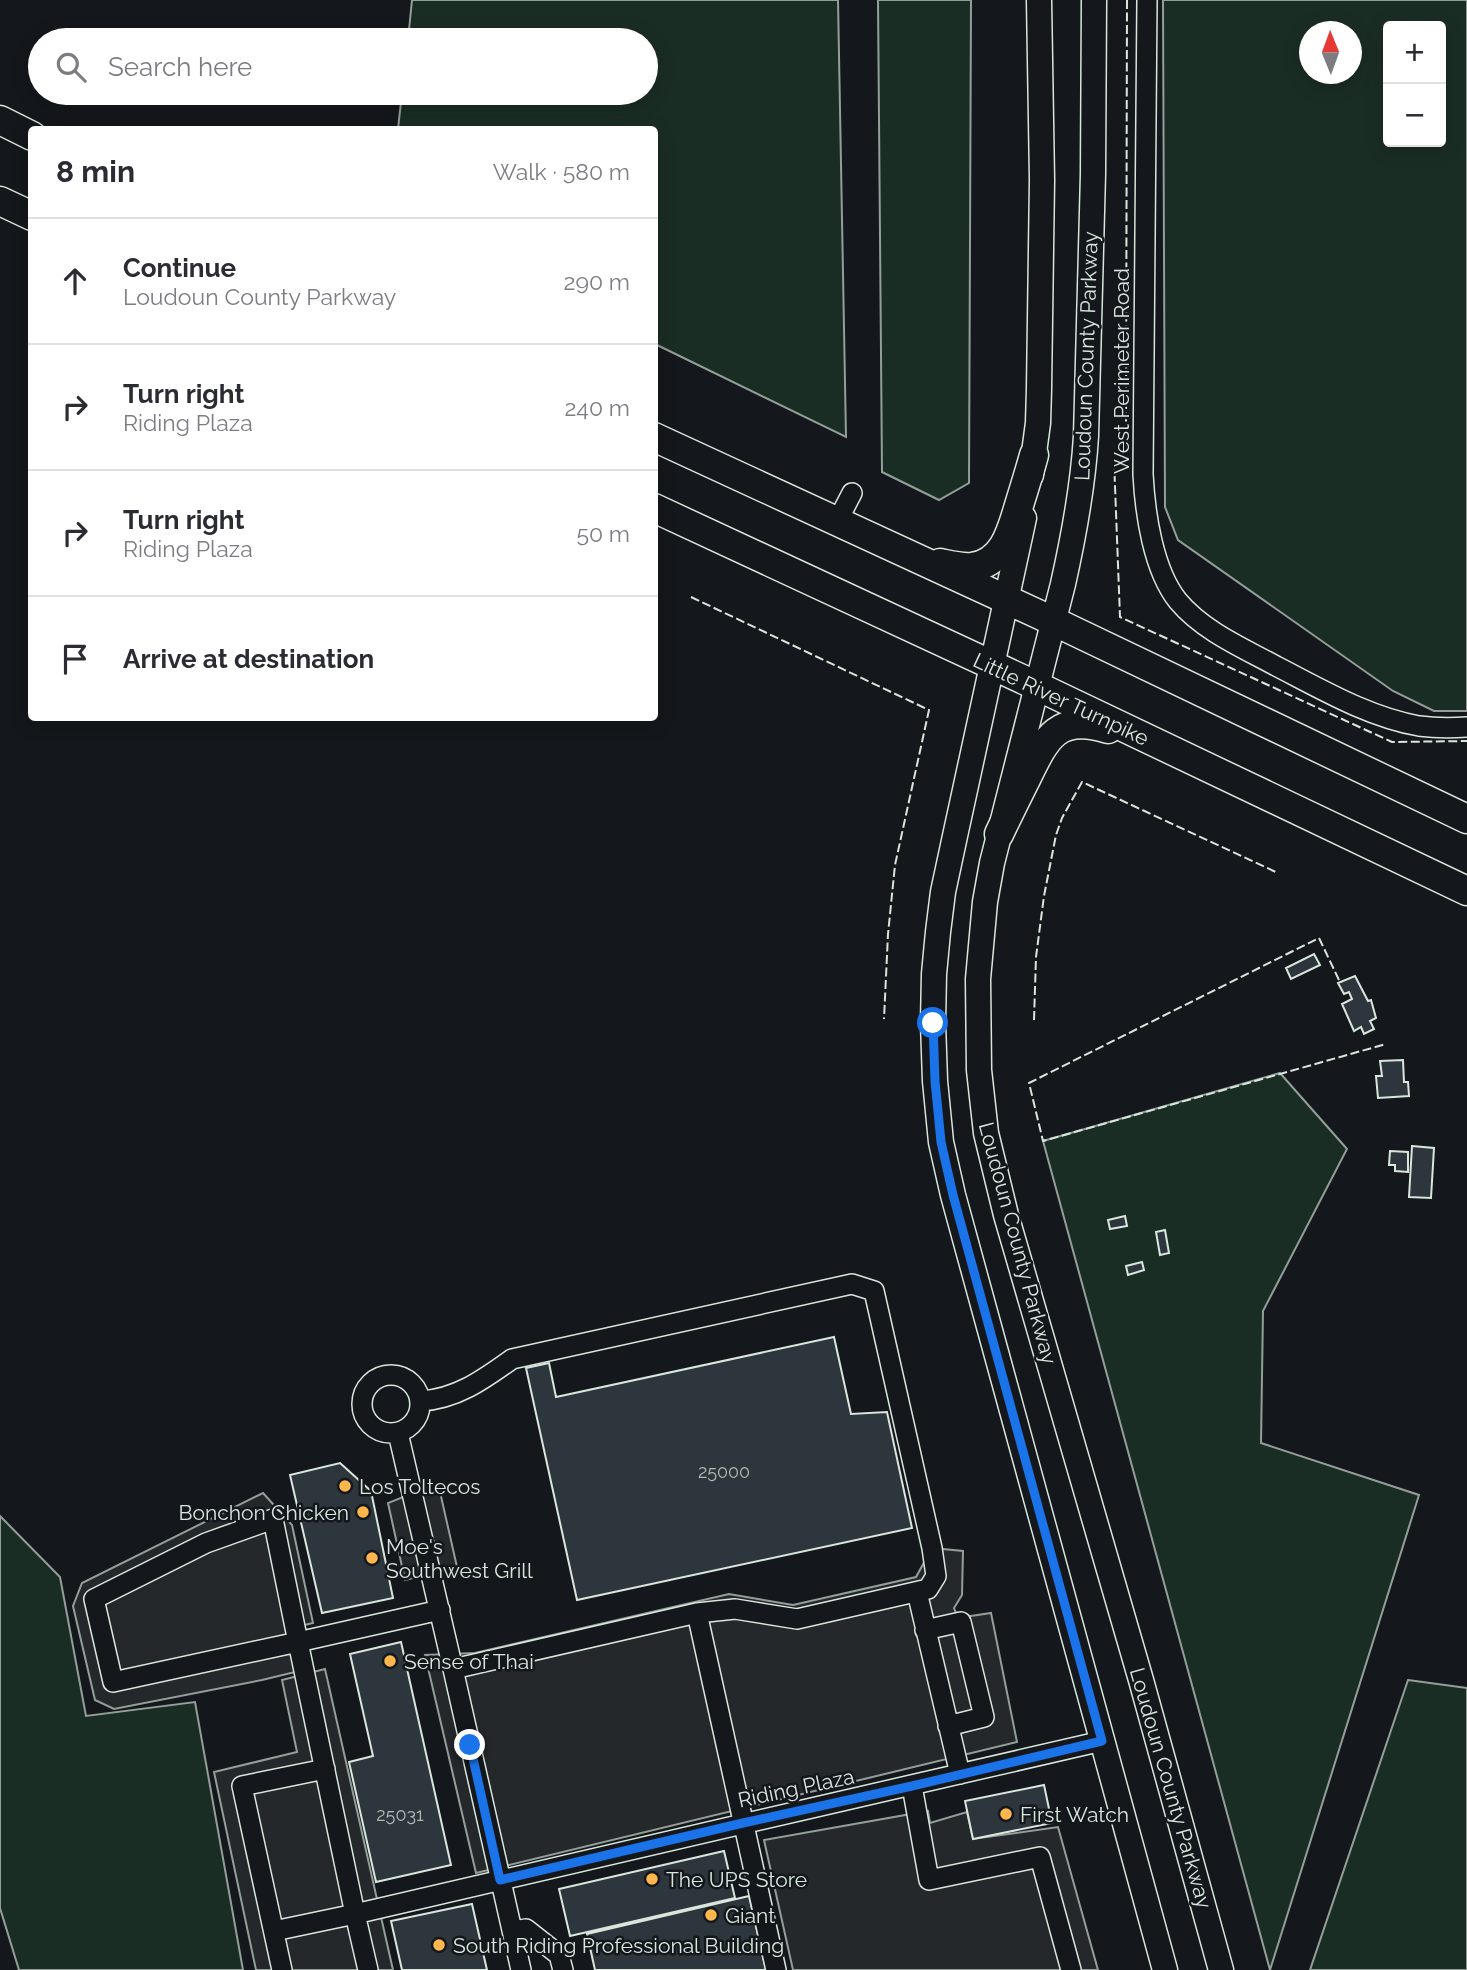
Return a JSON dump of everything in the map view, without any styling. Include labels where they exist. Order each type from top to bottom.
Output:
[{"type":"highway","points":[[0,120],[28,134]]},
{"type":"highway","points":[[0,201],[28,214]]},
{"type":"highway","points":[[658,439],[1054,621],[1467,818]]},
{"type":"highway","points":[[901,551],[958,567],[984,564],[995,557],[1011,533],[1034,455]]},
{"type":"highway","name":"Little River Turnpike","points":[[658,510],[1467,891]]},
{"type":"highway","points":[[999,834],[1039,752],[1048,738],[1058,730],[1080,724],[1092,725],[1167,749]]},
{"type":"main road","points":[[1039,0],[1042,180],[1038,423],[1023,525],[954,836],[937,932],[933,1023],[937,1105],[941,1142],[953,1195],[1165,1970]]},
{"type":"main road","name":"Loudoun County Parkway","points":[[1094,0],[1093,174],[1084,468],[1072,547],[999,834],[985,902],[978,979],[979,1070],[986,1133],[1006,1214],[1141,1680],[1221,1970]]},
{"type":"lane","name":"West Perimeter Road","points":[[1147,0],[1143,474],[1144,508],[1163,574],[1178,601],[1196,618],[1223,637],[1291,674],[1385,717],[1418,726],[1467,727]]},
{"type":"lane","points":[[837,522],[852,493]]},
{"type":"lane","points":[[421,1401],[441,1400],[482,1381],[513,1359],[852,1284],[874,1291],[936,1576],[928,1590],[797,1619],[735,1609],[697,1613],[453,1670]]},
{"type":"lane","points":[[385,1375],[395,1375],[412,1383],[421,1401],[418,1418],[413,1425],[398,1433],[380,1432],[366,1420],[363,1412],[364,1393],[376,1379],[385,1375]]},
{"type":"lane","points":[[398,1433],[521,1970]]},
{"type":"lane","points":[[368,1970],[355,1914],[298,1642],[273,1519],[206,1543],[94,1600],[113,1682],[298,1642],[440,1611]]},
{"type":"lane","points":[[917,1592],[960,1774]]},
{"type":"lane","points":[[697,1613],[776,1970]]},
{"type":"lane","points":[[925,1630],[961,1622],[984,1717],[948,1726]]},
{"type":"lane","name":"Riding Plaza","points":[[274,1931],[1102,1741]]},
{"type":"lane","points":[[282,1970],[242,1786],[325,1769]]},
{"type":"lane","points":[[912,1786],[929,1881],[1040,1857],[1071,1970]]},
{"type":"lane","points":[[513,1931],[526,1929],[559,1955],[563,1970]]},
{"type":"green space","points":[[412,0],[838,0],[846,437],[658,345],[658,126],[398,126],[401,105],[658,105],[658,28],[409,28]]},
{"type":"green space","points":[[878,0],[971,0],[969,483],[939,500],[882,472]]},
{"type":"green space","points":[[1163,0],[1467,0],[1467,711],[1434,711],[1393,691],[1178,540],[1165,507]]},
{"type":"green space","points":[[1280,1073],[1347,1149],[1263,1311],[1261,1443],[1419,1495],[1270,1970],[1043,1141]]},
{"type":"green space","points":[[0,1516],[60,1577],[86,1716],[195,1702],[243,1970],[19,1970],[0,1908]]},
{"type":"green space","points":[[1408,1680],[1467,1688],[1467,1970],[1310,1970]]},
{"type":"shaded area","points":[[438,1483],[457,1567],[405,1580],[388,1503]]},
{"type":"shaded area","points":[[263,1493],[292,1525],[313,1623],[287,1629],[295,1672],[114,1709],[95,1700],[73,1606],[82,1583]]},
{"type":"shaded area","points":[[932,1548],[963,1551],[962,1595],[954,1608],[958,1618],[991,1613],[1017,1742],[476,1873],[425,1655],[475,1653],[729,1594],[793,1605],[916,1577]]},
{"type":"shaded area","points":[[325,1669],[393,1970],[256,1970],[214,1772],[297,1752],[282,1680]]},
{"type":"shaded area","points":[[928,1811],[930,1823],[967,1812],[973,1839],[1058,1827],[1098,1970],[793,1970],[764,1840]]},
{"type":"building","points":[[1314,954],[1320,965],[1291,979],[1286,968]]},
{"type":"building","points":[[1355,976],[1368,1001],[1371,1000],[1376,1018],[1370,1021],[1374,1029],[1364,1034],[1361,1027],[1354,1031],[1342,1004],[1352,999],[1349,992],[1344,994],[1338,983]]},
{"type":"building","points":[[1403,1060],[1404,1082],[1408,1082],[1409,1096],[1378,1098],[1376,1076],[1382,1076],[1380,1061]]},
{"type":"building","points":[[1412,1146],[1434,1148],[1431,1198],[1409,1197]]},
{"type":"building","points":[[1390,1151],[1408,1152],[1408,1172],[1395,1171],[1395,1165],[1389,1165]]},
{"type":"building","points":[[1125,1216],[1127,1226],[1110,1229],[1108,1220]]},
{"type":"building","points":[[1165,1230],[1169,1253],[1160,1255],[1156,1232]]},
{"type":"building","points":[[1142,1262],[1144,1270],[1128,1275],[1126,1266]]},
{"type":"building","points":[[834,1337],[851,1414],[887,1412],[912,1528],[577,1600],[526,1368],[549,1363],[556,1397]]},
{"type":"building","points":[[340,1463],[371,1491],[393,1598],[322,1613],[290,1475]]},
{"type":"building","points":[[401,1642],[451,1865],[376,1882],[349,1762],[373,1756],[350,1654]]},
{"type":"building","points":[[1044,1785],[1052,1823],[973,1839],[965,1801]]},
{"type":"building","points":[[724,1851],[735,1898],[570,1936],[559,1889]]},
{"type":"building","name":"Giant","points":[[749,1896],[766,1970],[595,1970],[587,1934]]},
{"type":"building","name":"South Riding Professional Building","points":[[472,1904],[487,1970],[402,1970],[391,1921]]},
{"type":"fence","points":[[1127,0],[1126,429],[1114,460],[1120,617],[1392,742],[1467,741]]},
{"type":"fence","points":[[691,597],[929,710],[895,865],[884,1019]]},
{"type":"fence","points":[[1034,1020],[1036,957],[1056,835],[1062,818],[1082,782],[1278,873]]},
{"type":"fence","points":[[1339,980],[1319,938],[1029,1083],[1043,1141],[1386,1044]]},
{"type":"place","name":"Los Toltecos","points":[[345,1486]]},
{"type":"place","name":"Bonchon Chicken","points":[[363,1512]]},
{"type":"place","name":"Moe's Southwest Grill","points":[[372,1558]]},
{"type":"place","name":"Sense of Thai","points":[[390,1661]]},
{"type":"place","name":"First Watch","points":[[1006,1814]]},
{"type":"place","name":"The UPS Store","points":[[652,1879]]},
{"type":"place","name":"Giant","points":[[711,1915]]},
{"type":"place","name":"South Riding Professional Building","points":[[439,1945]]},
{"type":"route","points":[[470,1745],[500,1880],[1102,1741],[953,1195],[941,1142],[933,1023]]}]
